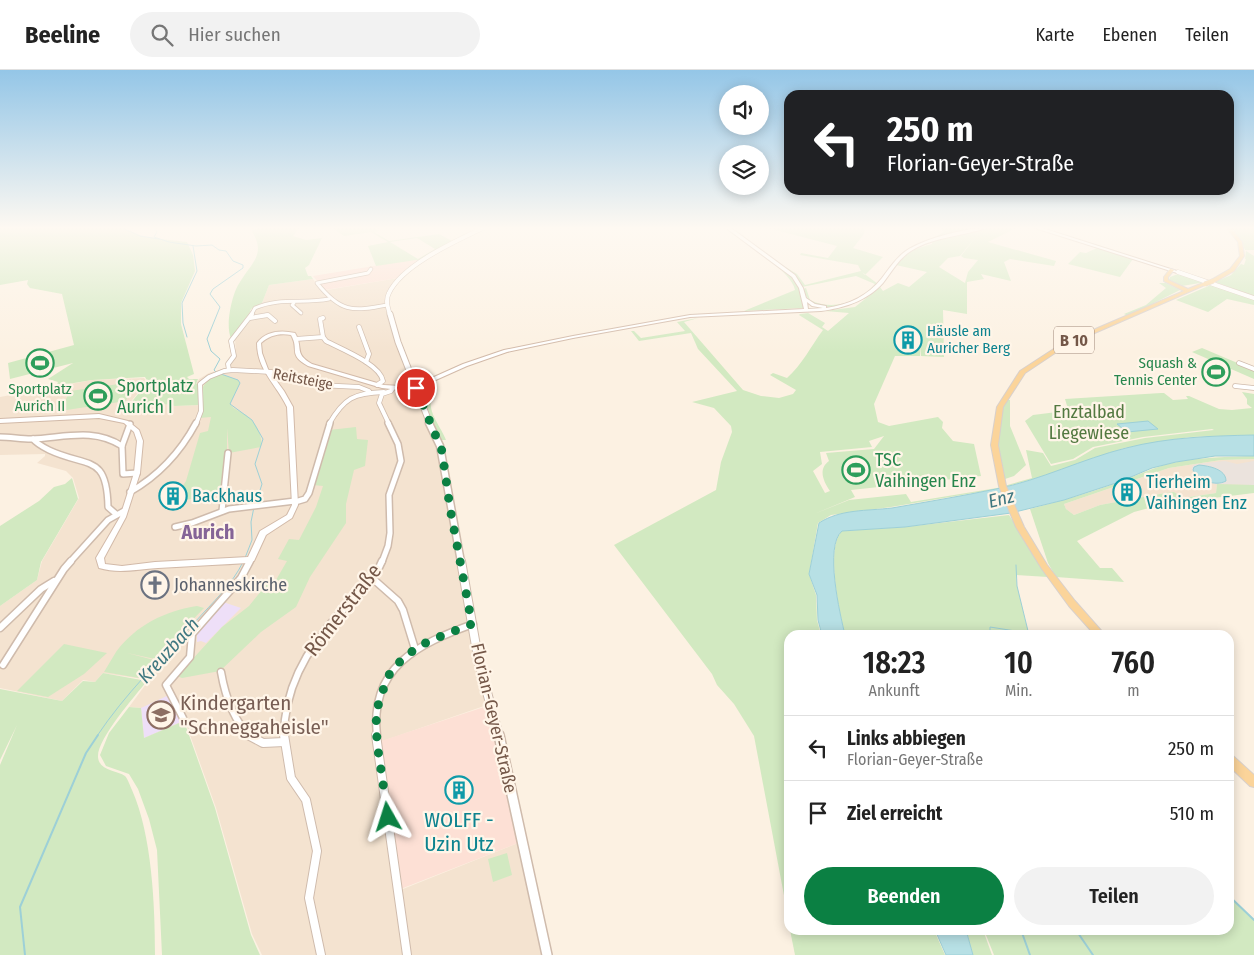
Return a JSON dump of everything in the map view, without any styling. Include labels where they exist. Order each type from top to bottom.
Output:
[{"type":"main road","points":[[786,269],[799,284],[806,310]]},
{"type":"main road","points":[[0,421],[99,416],[119,419],[137,431],[140,441],[137,473],[120,513],[118,528],[100,558],[102,566],[130,569],[247,560],[263,533],[290,516],[294,511],[295,502],[290,407],[283,394],[265,372],[258,346],[260,341],[268,336],[281,333],[292,334],[296,338],[297,353],[307,364],[377,385],[393,388],[415,386],[465,365],[506,351],[573,337],[690,316],[813,310],[837,307],[866,296],[880,284],[891,269]]},
{"type":"main road","name":"B 10","points":[[1096,630],[1056,582],[1020,527],[1006,497],[998,475],[994,448],[996,419],[1003,398],[1020,374],[1036,360],[1053,350],[1213,281],[1232,269]]},
{"type":"main road","points":[[1178,272],[1172,270],[1165,278],[1170,283],[1189,290]]},
{"type":"main road","points":[[1168,275],[1178,272]]},
{"type":"main road","points":[[1170,283],[1189,290]]},
{"type":"main road","points":[[1179,286],[1196,288]]},
{"type":"main road","points":[[804,299],[818,306],[837,307]]},
{"type":"main road","points":[[804,299],[813,310]]},
{"type":"main road","points":[[1234,764],[1254,782]]},
{"type":"street","points":[[371,269],[368,273],[316,282],[329,299],[343,308],[352,311],[387,305],[388,294],[394,284],[411,269]]},
{"type":"street","points":[[1178,272],[1254,298]]},
{"type":"street","points":[[130,492],[152,479],[180,447],[200,414],[200,384],[226,370],[234,356],[231,341],[250,318],[254,310],[261,305],[272,302],[314,302],[329,299]]},
{"type":"street","points":[[294,303],[292,305],[301,313]]},
{"type":"street","name":"Florian-Geyer-Straße","points":[[387,305],[395,336],[442,451],[450,508],[479,663],[503,750],[547,955]]},
{"type":"street","points":[[352,311],[354,315]]},
{"type":"street","points":[[250,318],[268,315],[275,321]]},
{"type":"street","points":[[323,318],[320,319],[323,337],[326,341],[366,362],[382,376],[383,381],[377,385]]},
{"type":"street","points":[[358,326],[370,354],[366,362]]},
{"type":"street","points":[[296,338],[323,337]]},
{"type":"street","points":[[1239,363],[1254,369]]},
{"type":"street","name":"Reitsteige","points":[[226,370],[265,372],[289,376],[318,385],[359,387],[369,391],[384,392]]},
{"type":"street","points":[[1235,386],[1254,388]]},
{"type":"street","points":[[384,392],[391,391],[393,388]]},
{"type":"street","points":[[176,527],[201,520],[222,511],[295,502],[305,499],[309,493],[320,449],[335,411],[345,402],[369,391]]},
{"type":"street","name":"Römerstraße","points":[[321,955],[309,898],[317,851],[306,800],[291,778],[284,742],[287,703],[294,680],[310,649],[335,618],[372,578],[381,564],[388,546],[390,533],[389,495],[401,461],[400,449],[379,403],[384,392]]},
{"type":"street","points":[[130,426],[122,446],[123,474],[137,473]]},
{"type":"street","points":[[0,437],[33,439],[66,435],[98,435],[110,437],[122,446]]},
{"type":"street","points":[[3,665],[55,580],[84,546],[120,513],[108,507],[108,496],[103,474],[92,462],[54,454],[33,439]]},
{"type":"street","points":[[222,511],[228,453]]},
{"type":"street","points":[[183,718],[166,685],[190,657],[192,634],[241,578],[247,560]]},
{"type":"street","points":[[372,578],[398,601],[403,610],[415,649]]},
{"type":"street","points":[[0,628],[41,589],[55,580]]},
{"type":"street","points":[[407,955],[377,743],[376,712],[387,678],[395,666],[415,649],[429,641],[472,624]]},
{"type":"street","points":[[221,672],[229,705],[241,727],[260,742],[272,744],[284,742]]},
{"type":"shaded area","points":[[354,269],[409,269],[398,278],[325,290],[313,276]]},
{"type":"shaded area","points":[[398,278],[389,291],[385,305],[389,323],[422,412],[437,442],[452,531],[487,705],[377,743],[398,891],[518,843],[543,955],[262,955],[252,934],[216,808],[185,721],[144,738],[141,708],[129,707],[149,680],[103,673],[95,682],[83,680],[62,701],[0,688],[0,606],[37,580],[42,561],[79,498],[73,478],[66,471],[37,463],[45,454],[0,455],[0,397],[92,380],[144,378],[147,382],[128,405],[142,411],[157,403],[175,406],[201,405],[200,384],[196,384],[199,379],[209,373],[226,368],[229,359],[236,355],[235,339],[251,320],[256,310],[264,304],[262,303],[269,285],[313,279],[321,291]]},
{"type":"shaded area","points":[[1254,459],[1254,485],[1217,485],[1216,493],[1183,498],[1174,492],[1165,493],[1100,505],[1074,515],[1066,509],[1064,504],[1169,468],[1221,460]]},
{"type":"shaded area","points":[[1225,461],[1237,464],[1254,461],[1254,485],[1214,484],[1197,476],[1191,469],[1193,465],[1197,464]]},
{"type":"shaded area","points":[[223,602],[241,608],[206,643],[197,642],[197,633]]},
{"type":"shaded area","name":"Kindergarten \"Schneggaheisle\"","points":[[169,695],[183,721],[144,738],[141,708]]},
{"type":"shaded area","points":[[487,706],[498,747],[518,843],[398,890],[378,742]]},
{"type":"green space","points":[[0,269],[195,269],[181,303],[181,324],[194,374],[187,377],[189,379],[198,379],[196,384],[200,384],[198,390],[200,405],[175,406],[157,403],[142,411],[129,405],[148,382],[145,377],[92,380],[56,386],[58,382],[48,379],[73,363],[10,379],[8,363],[74,345],[62,294],[30,288],[27,284],[28,280],[0,285]]},
{"type":"green space","points":[[249,269],[305,269],[308,276],[311,276],[313,279],[269,285],[262,303],[251,309],[247,320],[231,338],[229,333],[230,310],[234,294]]},
{"type":"green space","points":[[780,269],[784,269],[793,276],[799,287],[804,308],[744,311],[795,290],[792,282]]},
{"type":"green space","points":[[787,269],[797,274],[805,285],[861,271],[860,269],[871,269],[865,275],[878,284],[870,291],[855,299],[869,291],[875,284],[856,276],[802,287],[798,279]]},
{"type":"green space","name":"Enztalbad Liegewiese","points":[[915,269],[943,269],[965,283],[970,269],[1007,269],[1011,281],[981,274],[984,279],[967,282],[967,314],[943,310],[944,357],[921,356],[921,346],[920,356],[895,356],[874,404],[878,422],[889,426],[938,417],[943,422],[942,428],[953,441],[974,444],[981,476],[851,490],[855,497],[814,514],[849,500],[906,494],[911,502],[997,488],[1032,478],[1026,450],[1043,453],[1051,466],[1075,460],[1095,448],[1145,438],[1214,430],[1143,437],[1093,447],[1073,459],[1051,464],[1025,421],[1033,415],[1065,411],[1068,409],[1065,399],[1164,393],[1173,400],[1188,399],[1186,396],[1189,396],[1219,409],[1232,410],[1252,408],[1247,404],[1247,399],[1242,392],[1254,394],[1254,435],[1190,437],[1124,448],[1051,474],[997,489],[831,515],[818,523],[809,574],[816,595],[817,620],[820,630],[784,630],[784,895],[754,736],[734,704],[717,685],[712,674],[614,545],[716,490],[721,462],[732,432],[731,426],[714,408],[692,402],[737,391],[698,349],[691,333],[639,341],[631,331],[634,331],[641,338],[685,331],[677,322],[698,318],[684,322],[743,390],[761,396],[779,398],[793,394],[796,390],[770,375],[773,373],[787,378],[802,361],[823,330],[800,314],[808,313],[825,323],[822,327],[828,331],[849,313],[825,311],[855,307],[880,287],[883,291],[898,283],[909,287],[927,272]],"holes":[[[884,436],[874,449],[826,453],[829,461],[824,468],[823,475],[830,491],[825,493],[813,471],[822,464],[820,452],[872,447],[869,441]]]},
{"type":"green space","points":[[1089,269],[1126,269],[1120,277]]},
{"type":"green space","points":[[1236,269],[1254,269],[1254,296],[1215,282],[1231,275]]},
{"type":"green space","points":[[1178,274],[1206,282],[1182,286],[1169,280],[1170,277]]},
{"type":"green space","points":[[1159,283],[1166,283],[1180,290],[1128,316],[1124,314],[1146,305],[1166,288]]},
{"type":"green space","points":[[1213,284],[1254,299],[1254,305],[1227,299],[1208,312],[1176,300]]},
{"type":"green space","points":[[806,288],[810,300],[827,305],[836,305],[853,300],[838,306],[827,307],[817,305],[809,300],[803,289]]},
{"type":"green space","points":[[1202,348],[1254,370],[1254,379],[1192,352]]},
{"type":"green space","points":[[216,375],[224,375],[238,380],[240,383],[230,404],[250,418],[256,425],[260,433],[261,447],[229,453],[227,428],[227,453],[221,494],[195,499],[174,500],[186,481],[200,433],[208,431],[211,417],[199,418],[200,399],[205,383]]},
{"type":"green space","name":"Sportplatz Aurich I","points":[[133,382],[126,401],[60,411],[70,391]]},
{"type":"green space","points":[[433,393],[431,400],[432,412],[446,440],[441,440],[422,396]]},
{"type":"green space","points":[[1006,400],[1010,400],[1010,426],[1026,465],[1014,476],[1005,479],[998,440],[1002,410]]},
{"type":"green space","points":[[356,427],[357,439],[368,440],[365,466],[354,470],[346,504],[346,523],[310,577],[296,607],[261,632],[220,671],[182,678],[177,676],[222,627],[249,606],[270,580],[276,580],[287,561],[278,559],[289,539],[299,540],[316,507],[323,486],[313,485],[329,430]]},
{"type":"green space","points":[[1254,456],[1254,459],[1221,460],[1169,468],[1064,504],[1066,509],[1074,515],[1100,505],[1165,493],[1174,492],[1183,498],[1216,493],[1217,484],[1254,485],[1254,493],[1164,504],[1134,512],[1077,541],[1100,568],[1112,568],[1124,582],[1056,577],[1048,563],[1030,509],[1097,490],[1169,464],[1206,458]]},
{"type":"green space","points":[[72,478],[78,499],[41,562],[37,580],[0,606],[0,526],[39,501],[54,487],[65,484]]},
{"type":"green space","points":[[1009,515],[1048,577],[1016,575],[1028,630],[844,630],[835,581],[834,565],[837,539],[842,531],[905,527]]},
{"type":"green space","points":[[197,606],[204,608],[155,659],[127,653],[154,660],[139,678],[104,672],[116,652],[133,634],[152,621],[185,608]]},
{"type":"green space","points":[[64,644],[107,653],[84,674],[48,697],[17,691]]},
{"type":"green space","points":[[103,673],[147,681],[110,729],[99,749],[98,757],[99,762],[105,768],[126,777],[139,808],[151,871],[155,955],[0,955],[0,765],[17,725],[0,760],[0,689],[62,701],[83,681],[95,682]]},
{"type":"green space","points":[[129,707],[141,708],[144,738],[184,721],[215,808],[251,935],[260,955],[162,955],[157,850],[149,819],[138,789],[129,774],[106,766],[100,755],[109,733]]},
{"type":"green space","points":[[507,853],[512,875],[493,882],[488,859]]},
{"type":"green space","points":[[1234,902],[1254,920],[1254,955],[994,955],[986,935],[1234,935]]},
{"type":"green space","points":[[791,935],[936,935],[945,955],[795,955]]},
{"type":"green space","points":[[967,935],[985,935],[992,955],[973,955]]},
{"type":"water","points":[[1148,421],[1158,429],[1127,432],[1117,424]]},
{"type":"water","name":"Enz","points":[[1254,435],[1254,456],[1215,456],[1176,462],[1152,468],[1119,482],[1064,500],[1011,513],[905,527],[842,531],[837,539],[834,551],[834,565],[837,597],[844,630],[821,630],[818,620],[817,595],[809,574],[819,523],[827,518],[845,513],[892,508],[1013,485],[1142,444],[1222,436]]},
{"type":"water","points":[[1199,465],[1212,467],[1220,471],[1226,481],[1212,483],[1199,477],[1193,470],[1194,467]]},
{"type":"water","points":[[937,935],[967,935],[973,955],[946,955]]},
{"type":"waterway","points":[[187,337],[183,323],[182,303],[197,269]]},
{"type":"waterway","name":"Kreuzbach","points":[[217,373],[214,370],[220,359],[211,351],[207,339],[220,307],[210,294],[213,289],[241,269]]},
{"type":"waterway","name":"Kreuzbach","points":[[221,374],[238,380],[240,383],[230,404],[252,420],[263,439],[255,464],[262,484],[256,503]]},
{"type":"waterway","name":"Kreuzbach","points":[[245,558],[252,540],[251,522],[254,507]]},
{"type":"waterway","name":"Kreuzbach","points":[[97,736],[131,691],[221,594],[243,562]]},
{"type":"waterway","points":[[1016,565],[1017,586],[1028,630]]},
{"type":"waterway","points":[[990,630],[990,627],[1009,630]]},
{"type":"waterway","name":"Kreuzbach","points":[[25,955],[20,907],[86,753],[98,735]]},
{"type":"waterway","points":[[1234,901],[1254,920]]},
{"type":"waterway","points":[[1023,935],[1030,955]]},
{"type":"waterway","points":[[1079,935],[1093,955]]},
{"type":"place","name":"Häusle am Auricher Berg","points":[[908,340]]},
{"type":"place","name":"Sportplatz Aurich II","points":[[40,363]]},
{"type":"place","name":"Squash & Tennis Center","points":[[1216,372]]},
{"type":"place","name":"Sportplatz Aurich I","points":[[98,396]]},
{"type":"place","name":"TSC Vaihingen Enz","points":[[856,470]]},
{"type":"place","name":"Tierheim Vaihingen Enz","points":[[1127,492]]},
{"type":"place","name":"Backhaus","points":[[173,496]]},
{"type":"place","name":"Johanneskirche","points":[[155,585]]},
{"type":"place","name":"Kindergarten \"Schneggaheisle\"","points":[[161,715]]},
{"type":"place","name":"WOLFF - Uzin Utz","points":[[459,790]]},
{"type":"district","name":"Aurich","points":[[208,532]]},
{"type":"route","points":[[388,817],[377,743],[376,712],[387,678],[395,666],[415,649],[429,641],[472,624],[446,488],[442,451],[416,388]]}]
